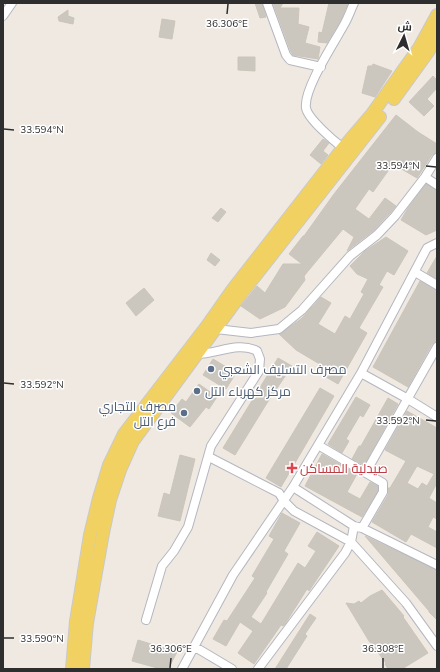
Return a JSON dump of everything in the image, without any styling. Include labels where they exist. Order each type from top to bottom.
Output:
[{"type":"main road","points":[[72,669],[76,621],[90,535],[109,465],[124,434],[207,326],[233,288],[343,148],[372,114],[419,48],[437,15]]},
{"type":"main road","points":[[83,669],[87,623],[110,500],[120,470],[133,441],[241,294],[433,51],[437,36]]},
{"type":"street","points":[[3,16],[12,3]]},
{"type":"street","points":[[267,3],[286,55],[290,60],[321,67]]},
{"type":"street","points":[[343,148],[320,128],[306,109],[306,100],[311,85],[329,50],[346,22],[354,3]]},
{"type":"street","points":[[216,330],[251,333],[279,329],[302,310],[350,256],[377,235],[395,216],[425,177],[437,158]]},
{"type":"street","points":[[425,177],[437,185]]},
{"type":"street","points":[[182,669],[233,575],[293,487],[361,373],[427,248],[437,243]]},
{"type":"street","points":[[415,272],[437,286]]},
{"type":"street","points":[[146,620],[162,566],[174,551],[188,527],[211,446],[259,371],[260,359],[256,351],[250,347],[239,347],[207,354],[197,354]]},
{"type":"street","points":[[366,472],[437,347]]},
{"type":"street","points":[[361,373],[437,417]]},
{"type":"street","points":[[258,669],[345,553],[358,527],[384,492],[383,483],[318,445]]},
{"type":"street","points":[[209,457],[279,493],[284,501],[294,511],[351,542],[406,603],[437,646]]},
{"type":"street","points":[[293,487],[358,527],[437,565]]},
{"type":"street","points":[[195,647],[232,669]]},
{"type":"building","points":[[255,3],[262,3],[266,17],[260,18]]},
{"type":"building","points":[[273,3],[283,3],[280,8],[299,8],[298,24],[309,27],[305,43],[320,47],[318,59],[293,55]]},
{"type":"building","points":[[329,3],[348,3],[342,18],[327,43],[318,42],[319,32],[322,33]]},
{"type":"building","points":[[68,10],[68,16],[74,18],[73,24],[59,21],[58,17]]},
{"type":"building","points":[[162,19],[175,21],[172,39],[159,37]]},
{"type":"building","points":[[238,57],[255,57],[255,71],[238,70]]},
{"type":"building","points":[[373,64],[392,71],[375,97],[362,93],[368,66],[372,66]]},
{"type":"building","points":[[433,76],[437,80],[437,88],[427,99],[434,106],[424,116],[409,102]]},
{"type":"building","points":[[396,115],[437,144],[437,153],[432,155],[417,178],[393,164],[373,192],[369,189],[355,209],[369,219],[385,198],[396,206],[373,231],[347,251],[354,237],[343,229],[304,276],[305,280],[285,307],[260,319],[241,306],[257,286],[265,293],[283,264],[302,264],[289,254]]},
{"type":"building","points":[[323,139],[329,143],[323,151],[328,155],[321,164],[310,155]]},
{"type":"building","points":[[426,184],[437,190],[437,230],[426,235],[401,220]]},
{"type":"building","points":[[221,208],[226,212],[218,222],[212,218]]},
{"type":"building","points":[[386,237],[408,251],[394,275],[387,271],[379,285],[383,287],[359,328],[367,333],[338,384],[319,373],[323,366],[296,350],[279,334],[301,319],[321,297],[331,303],[318,324],[335,334],[345,316],[350,319],[364,294],[361,292],[368,279],[357,274],[350,266],[365,251]]},
{"type":"building","points":[[211,253],[220,260],[215,266],[207,260]]},
{"type":"building","points":[[437,256],[437,279],[427,273]]},
{"type":"building","points":[[420,281],[437,290],[437,342],[432,344],[408,387],[373,367]]},
{"type":"building","points":[[144,288],[154,300],[136,316],[126,303]]},
{"type":"building","points":[[278,358],[292,366],[235,455],[223,448]]},
{"type":"building","points":[[213,359],[236,373],[226,389],[203,375]]},
{"type":"building","points":[[199,384],[217,397],[209,409],[206,407],[190,427],[171,413],[182,399],[186,402]]},
{"type":"building","points":[[320,388],[334,396],[281,487],[266,478]]},
{"type":"building","points":[[356,397],[370,405],[363,417],[360,415],[346,439],[349,441],[342,453],[328,444]]},
{"type":"building","points":[[388,398],[398,404],[364,465],[352,459]]},
{"type":"building","points":[[407,411],[437,428],[437,483],[429,498],[437,503],[437,519],[433,517],[428,527],[437,532],[437,548],[411,534],[406,542],[372,522],[388,495],[388,488],[390,488],[406,461],[385,450]],"holes":[[[417,466],[434,474],[427,486],[422,483],[418,489],[407,483]]]},
{"type":"building","points":[[322,454],[357,474],[347,492],[360,499],[370,482],[378,486],[378,491],[362,517],[305,486]]},
{"type":"building","points":[[180,455],[195,459],[180,521],[158,516],[164,493],[170,495]]},
{"type":"building","points":[[282,513],[300,523],[284,551],[288,554],[266,592],[267,593],[251,617],[261,624],[298,563],[305,568],[316,551],[308,546],[317,532],[339,546],[309,591],[307,589],[285,624],[283,626],[281,625],[254,664],[238,653],[253,631],[240,622],[226,646],[213,639],[224,620],[227,621],[255,578],[252,576],[274,539],[269,536]]},
{"type":"building","points":[[365,536],[437,570],[437,620],[429,612]]},
{"type":"building","points":[[382,590],[404,616],[403,617],[428,653],[402,669],[388,669],[385,664],[386,663],[369,641],[346,603],[354,604],[359,601],[361,603],[370,596]]},
{"type":"building","points":[[310,614],[316,618],[305,634],[307,636],[286,669],[275,669]]},
{"type":"building","points":[[138,640],[177,652],[168,669],[161,669],[132,661]]},
{"type":"place","name":"مصرف التسليف الشعبي","points":[[211,369]]},
{"type":"place","name":"مركز كهرباء التل","points":[[197,391]]},
{"type":"place","name":"مصرف التجاري فرع التل","points":[[184,413]]},
{"type":"place","name":"صيدلية المساكن","points":[[292,468]]}]
